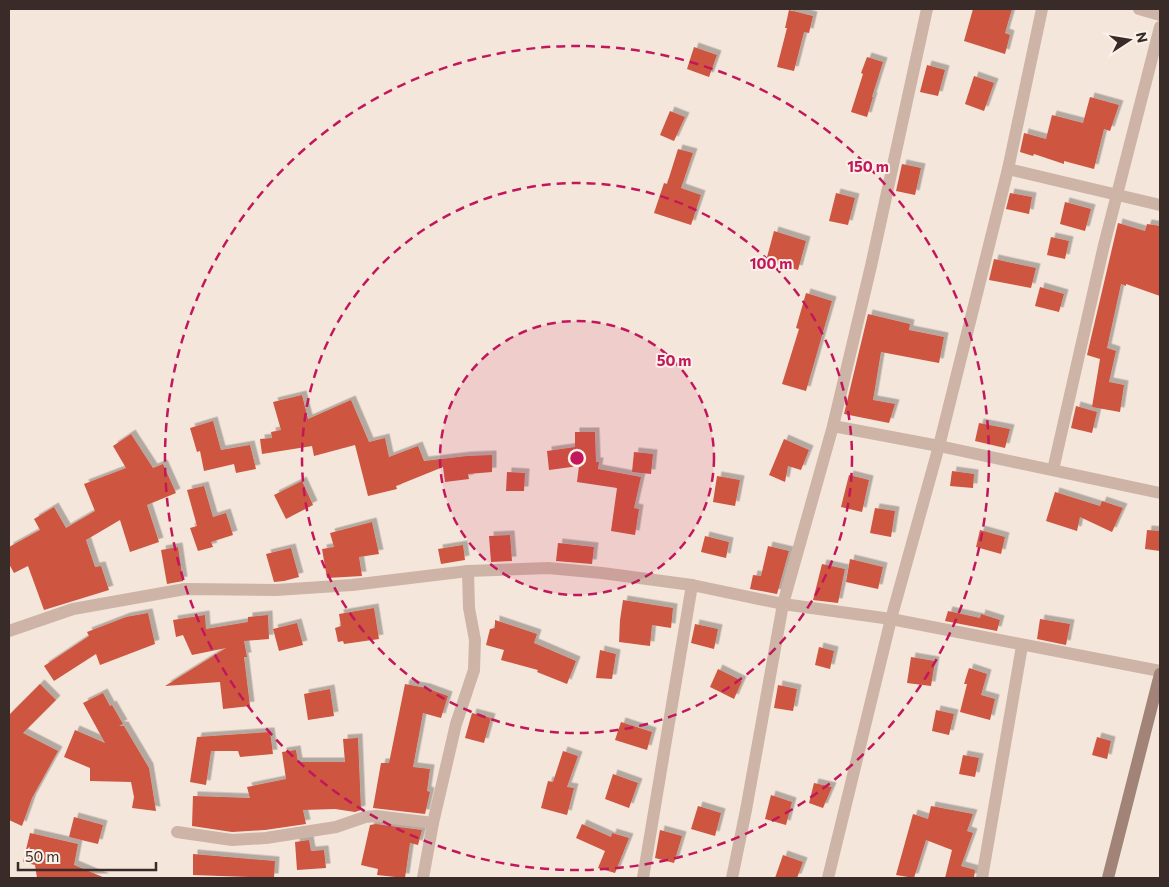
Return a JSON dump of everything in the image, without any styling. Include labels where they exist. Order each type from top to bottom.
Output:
[{"type":"street","points":[[732,878],[783,604],[833,426],[871,266],[927,9]]},
{"type":"street","points":[[828,878],[890,620],[939,446],[1008,169],[1042,9]]},
{"type":"street","points":[[1139,9],[1160,15]]},
{"type":"street","points":[[1053,470],[1104,245],[1160,27]]},
{"type":"street","points":[[1008,169],[1160,205]]},
{"type":"street","points":[[833,426],[939,446],[1160,493]]},
{"type":"street","points":[[9,632],[73,609],[184,589],[276,590],[343,586],[468,571],[548,568],[692,585],[783,604],[890,620],[1160,673],[1108,878]]},
{"type":"street","points":[[423,878],[433,823],[456,724],[474,670],[474,640],[469,608],[468,571]]},
{"type":"street","points":[[643,878],[692,585]]},
{"type":"street","points":[[982,878],[1022,646]]},
{"type":"street","points":[[177,832],[232,840],[266,838],[336,827],[365,817],[376,816],[433,823]]},
{"type":"building","points":[[973,9],[1012,9],[1005,33],[1010,35],[1005,54],[964,41]]},
{"type":"building","points":[[789,10],[813,16],[809,33],[804,32],[794,71],[777,67],[787,28],[785,28]]},
{"type":"building","points":[[694,47],[717,55],[709,77],[687,69]]},
{"type":"building","points":[[867,57],[883,62],[867,117],[851,112]]},
{"type":"building","points":[[927,65],[945,70],[938,96],[920,92]]},
{"type":"building","points":[[974,76],[994,83],[984,111],[965,104]]},
{"type":"building","points":[[1090,97],[1119,105],[1110,131],[1104,129],[1094,169],[1064,161],[1064,164],[1034,154],[1033,156],[1020,152],[1024,133],[1046,139],[1052,115],[1083,123]]},
{"type":"building","points":[[670,111],[685,117],[674,141],[660,135]]},
{"type":"building","points":[[678,149],[693,153],[681,188],[701,195],[691,225],[654,213],[664,183],[667,184]]},
{"type":"building","points":[[902,164],[921,168],[915,195],[896,191]]},
{"type":"building","points":[[836,193],[855,198],[848,225],[829,221]]},
{"type":"building","points":[[1010,193],[1032,197],[1029,214],[1006,209]]},
{"type":"building","points":[[1065,202],[1091,209],[1085,231],[1060,224]]},
{"type":"building","points":[[1118,223],[1145,231],[1147,224],[1160,226],[1160,296],[1121,284],[1107,348],[1116,351],[1109,382],[1124,385],[1120,412],[1092,407],[1100,359],[1087,355]]},
{"type":"building","points":[[774,231],[806,241],[798,270],[766,261]]},
{"type":"building","points":[[1051,237],[1069,241],[1065,259],[1047,255]]},
{"type":"building","points":[[994,259],[1036,268],[1031,288],[989,280]]},
{"type":"building","points":[[1040,287],[1064,294],[1059,312],[1035,306]]},
{"type":"building","points":[[806,293],[832,301],[806,391],[782,384],[799,329],[796,328]]},
{"type":"building","points":[[868,314],[910,324],[909,330],[944,337],[939,363],[881,352],[873,400],[895,404],[889,423],[844,414]]},
{"type":"building","points":[[302,395],[308,419],[351,400],[369,442],[385,438],[389,457],[418,446],[424,461],[492,455],[492,472],[468,474],[469,479],[445,482],[443,467],[396,486],[397,489],[368,496],[355,445],[314,456],[312,446],[262,454],[260,439],[272,438],[271,432],[281,430],[273,402]]},
{"type":"building","points":[[1076,406],[1097,412],[1092,433],[1071,428]]},
{"type":"building","points":[[213,421],[221,450],[250,445],[256,469],[236,473],[234,464],[204,471],[200,451],[197,452],[190,428]]},
{"type":"building","points":[[979,423],[1010,429],[1005,448],[975,441]]},
{"type":"building","points":[[575,432],[595,432],[596,462],[599,462],[598,469],[641,477],[634,508],[639,509],[635,535],[611,531],[617,488],[577,482],[579,466],[549,470],[547,451],[575,447]]},
{"type":"building","points":[[131,434],[153,468],[163,464],[176,493],[147,505],[159,542],[130,552],[120,520],[86,540],[95,567],[101,566],[109,590],[44,610],[28,566],[14,573],[9,564],[9,547],[40,530],[34,519],[54,507],[66,528],[95,511],[84,484],[126,468],[113,446]]},
{"type":"building","points":[[784,439],[809,450],[801,470],[788,466],[785,482],[769,475]]},
{"type":"building","points":[[634,452],[653,454],[651,474],[632,472]]},
{"type":"building","points":[[952,471],[974,474],[973,488],[950,486]]},
{"type":"building","points":[[507,472],[525,473],[524,491],[506,491]]},
{"type":"building","points":[[849,475],[869,480],[862,512],[841,507]]},
{"type":"building","points":[[717,476],[740,480],[735,506],[713,502]]},
{"type":"building","points":[[302,481],[313,505],[286,519],[274,495]]},
{"type":"building","points":[[204,486],[213,517],[226,513],[233,535],[211,542],[213,547],[198,551],[190,528],[197,526],[187,490]]},
{"type":"building","points":[[1055,492],[1100,506],[1102,501],[1123,508],[1112,532],[1080,517],[1077,531],[1046,521]]},
{"type":"building","points":[[875,508],[895,511],[891,537],[870,533]]},
{"type":"building","points":[[372,522],[379,554],[359,557],[362,576],[327,578],[322,549],[334,547],[330,533]]},
{"type":"building","points":[[980,530],[1005,537],[1001,554],[976,547]]},
{"type":"building","points":[[1147,530],[1160,531],[1160,551],[1145,549]]},
{"type":"building","points":[[510,535],[512,561],[491,562],[489,536]]},
{"type":"building","points":[[705,536],[729,542],[726,558],[701,552]]},
{"type":"building","points":[[558,543],[594,547],[592,564],[556,561]]},
{"type":"building","points":[[463,545],[465,560],[441,564],[438,549]]},
{"type":"building","points":[[768,546],[789,551],[777,594],[750,589],[753,575],[761,576]]},
{"type":"building","points":[[178,547],[183,581],[167,584],[161,550]]},
{"type":"building","points":[[291,548],[299,577],[274,582],[266,554]]},
{"type":"building","points":[[850,559],[883,567],[878,589],[846,582]]},
{"type":"building","points":[[822,564],[845,569],[838,603],[813,600]]},
{"type":"building","points":[[623,600],[673,608],[671,628],[652,625],[650,646],[619,642]]},
{"type":"building","points":[[374,608],[379,639],[344,644],[343,641],[338,642],[335,628],[341,626],[339,614]]},
{"type":"building","points":[[948,611],[980,618],[981,614],[1000,620],[997,631],[945,621]]},
{"type":"building","points":[[148,613],[155,644],[100,665],[96,654],[54,681],[44,666],[89,636],[87,632],[126,617]]},
{"type":"building","points":[[205,615],[206,629],[248,622],[248,617],[268,615],[269,639],[244,641],[247,657],[244,657],[250,706],[223,709],[220,682],[165,686],[226,648],[192,655],[183,635],[176,637],[173,620]]},
{"type":"building","points":[[1040,619],[1070,624],[1066,645],[1037,639]]},
{"type":"building","points":[[495,620],[537,634],[534,643],[576,661],[567,684],[537,672],[538,670],[501,660],[504,650],[486,645],[490,629],[495,628]]},
{"type":"building","points":[[297,623],[303,645],[279,651],[273,629]]},
{"type":"building","points":[[695,624],[718,629],[714,649],[691,643]]},
{"type":"building","points":[[819,647],[834,651],[830,669],[815,665]]},
{"type":"building","points":[[600,650],[616,654],[612,679],[596,678]]},
{"type":"building","points":[[911,657],[935,661],[931,686],[907,683]]},
{"type":"building","points":[[969,668],[987,674],[981,695],[995,699],[990,720],[960,712],[967,684],[964,684]]},
{"type":"building","points":[[718,669],[742,681],[734,699],[710,687]]},
{"type":"building","points":[[40,684],[56,700],[23,733],[58,751],[32,798],[22,826],[9,820],[9,715]]},
{"type":"building","points":[[405,684],[426,688],[448,696],[441,718],[423,713],[413,767],[430,769],[427,791],[430,792],[425,814],[373,808],[381,763],[389,763]]},
{"type":"building","points":[[778,685],[797,689],[793,711],[774,708]]},
{"type":"building","points":[[330,689],[334,716],[308,720],[304,694]]},
{"type":"building","points":[[103,693],[123,724],[119,726],[124,726],[149,768],[156,811],[132,808],[134,797],[131,782],[90,781],[90,768],[64,757],[75,730],[105,743],[83,703]]},
{"type":"building","points":[[936,710],[954,714],[949,735],[932,731]]},
{"type":"building","points":[[472,713],[491,718],[484,743],[465,738]]},
{"type":"building","points":[[621,722],[652,732],[647,750],[615,740]]},
{"type":"building","points":[[270,732],[273,754],[240,757],[238,751],[211,751],[206,785],[190,782],[197,737]]},
{"type":"building","points":[[1097,737],[1111,741],[1107,759],[1092,755]]},
{"type":"building","points":[[358,738],[361,810],[355,812],[335,809],[303,810],[306,824],[265,830],[232,832],[192,826],[193,796],[250,798],[247,787],[286,779],[282,752],[296,750],[298,762],[345,762],[343,739]]},
{"type":"building","points":[[563,751],[578,756],[567,787],[574,788],[567,815],[541,808],[548,781],[553,782]]},
{"type":"building","points":[[963,755],[979,758],[975,777],[959,774]]},
{"type":"building","points":[[613,774],[638,783],[629,808],[605,799]]},
{"type":"building","points":[[814,783],[832,787],[823,808],[809,803]]},
{"type":"building","points":[[771,795],[792,802],[786,825],[765,819]]},
{"type":"building","points":[[698,806],[721,813],[715,836],[691,829]]},
{"type":"building","points":[[931,806],[973,814],[967,831],[973,833],[961,866],[975,870],[974,878],[945,878],[952,850],[926,840],[914,878],[896,875],[913,814],[928,819]]},
{"type":"building","points":[[74,817],[103,825],[98,844],[69,837]]},
{"type":"building","points":[[376,824],[422,830],[418,845],[410,843],[405,878],[377,875],[378,869],[361,865],[370,825]]},
{"type":"building","points":[[582,824],[611,837],[612,833],[629,838],[615,873],[598,868],[605,851],[576,838]]},
{"type":"building","points":[[660,830],[682,836],[674,863],[655,858]]},
{"type":"building","points":[[30,833],[78,844],[74,865],[105,878],[37,878],[35,865],[23,862]]},
{"type":"building","points":[[309,840],[311,851],[324,850],[326,868],[297,870],[295,842]]},
{"type":"building","points":[[193,854],[275,861],[274,878],[193,875]]},
{"type":"building","points":[[783,855],[803,862],[797,878],[775,878]]}]
